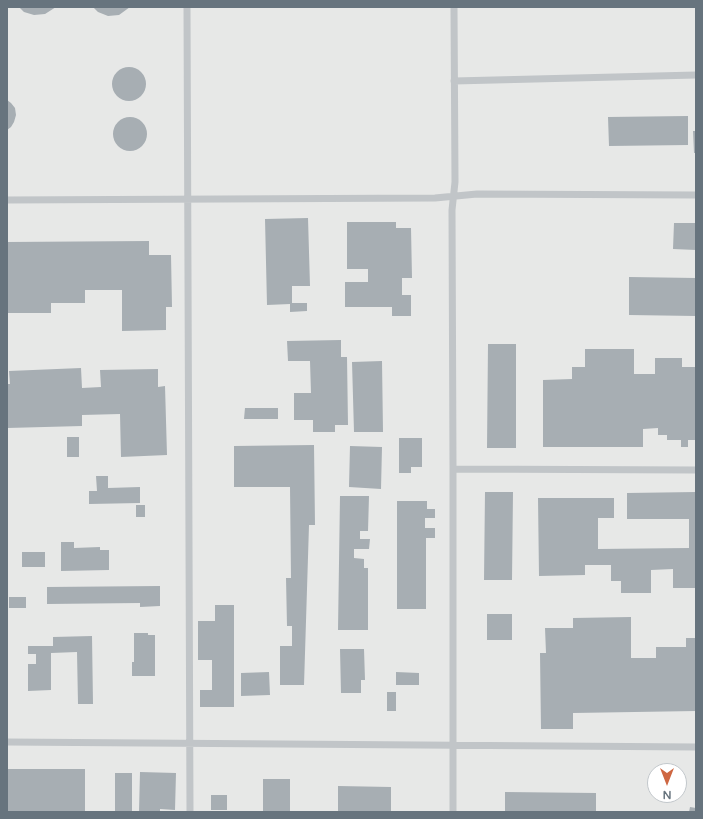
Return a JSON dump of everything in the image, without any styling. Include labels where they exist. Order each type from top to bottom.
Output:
[{"type":"lane","points":[[187,7],[189,200],[190,812]]},
{"type":"lane","points":[[453,812],[454,470],[452,210],[455,182],[454,7]]},
{"type":"lane","points":[[454,81],[696,75]]},
{"type":"lane","points":[[7,200],[435,198],[477,194],[696,195]]},
{"type":"lane","points":[[454,470],[696,470]]},
{"type":"lane","points":[[7,742],[696,747]]},
{"type":"shaded area","points":[[7,7],[696,7],[696,812],[7,812]]},
{"type":"building","points":[[19,7],[56,7],[45,14],[34,15],[24,12]]},
{"type":"building","points":[[93,7],[130,7],[119,15],[108,16],[98,12]]},
{"type":"building","points":[[126,67],[132,67],[136,68],[143,74],[146,84],[145,91],[139,98],[132,101],[126,101],[122,100],[115,94],[112,87],[112,81],[113,77],[119,70]]},
{"type":"building","points":[[7,100],[15,108],[16,115],[11,127],[7,130]]},
{"type":"building","points":[[688,116],[688,145],[609,146],[608,117]]},
{"type":"building","points":[[127,117],[133,117],[137,118],[144,124],[147,134],[146,141],[140,148],[133,151],[127,151],[123,150],[116,144],[113,137],[113,131],[114,127],[120,120]]},
{"type":"building","points":[[693,131],[696,131],[696,153],[694,153]]},
{"type":"building","points":[[308,218],[310,286],[292,286],[292,303],[307,303],[307,311],[290,312],[290,304],[267,305],[265,219]]},
{"type":"building","points":[[347,222],[396,222],[396,228],[411,228],[412,278],[402,278],[402,295],[411,295],[411,316],[392,316],[392,307],[345,307],[345,282],[368,282],[368,269],[347,269]]},
{"type":"building","points":[[674,223],[696,223],[696,250],[673,249]]},
{"type":"building","points":[[149,241],[149,255],[171,255],[172,307],[166,307],[166,330],[122,331],[122,290],[85,290],[85,303],[51,303],[51,313],[7,313],[7,242]]},
{"type":"building","points":[[629,277],[696,278],[696,316],[629,315]]},
{"type":"building","points":[[341,340],[341,357],[347,357],[348,425],[335,425],[335,432],[313,432],[313,420],[294,420],[294,393],[311,393],[310,361],[288,361],[287,341]]},
{"type":"building","points":[[488,344],[516,344],[516,448],[487,448]]},
{"type":"building","points":[[585,349],[634,349],[634,374],[655,374],[655,358],[682,358],[682,367],[696,367],[696,440],[688,440],[688,447],[681,447],[681,440],[667,440],[667,435],[658,435],[658,428],[643,429],[643,447],[543,447],[543,380],[572,379],[572,367],[585,367]]},
{"type":"building","points":[[382,361],[383,432],[354,432],[352,362]]},
{"type":"building","points":[[81,368],[82,388],[101,387],[100,370],[158,369],[158,387],[165,386],[167,455],[121,457],[120,414],[82,415],[82,426],[7,428],[7,384],[10,384],[9,371]]},
{"type":"building","points":[[245,408],[278,408],[278,419],[244,419]]},
{"type":"building","points":[[67,437],[79,437],[79,457],[67,457]]},
{"type":"building","points":[[399,438],[422,438],[422,467],[411,467],[411,473],[399,473]]},
{"type":"building","points":[[314,445],[315,525],[309,525],[304,685],[280,685],[280,646],[292,646],[292,626],[287,626],[286,578],[291,578],[290,487],[234,487],[234,446]]},
{"type":"building","points":[[350,446],[382,447],[381,489],[349,487]]},
{"type":"building","points":[[96,476],[108,476],[108,488],[140,487],[140,503],[89,504],[89,491],[97,491]]},
{"type":"building","points":[[485,492],[513,492],[512,580],[484,580]]},
{"type":"building","points":[[696,492],[696,588],[673,588],[673,569],[651,570],[651,593],[621,593],[621,581],[611,581],[611,565],[585,565],[585,575],[539,576],[538,498],[614,498],[614,518],[598,518],[598,549],[689,548],[689,519],[627,519],[627,493]]},
{"type":"building","points":[[340,496],[369,496],[368,531],[360,531],[360,539],[370,539],[369,549],[354,549],[354,558],[364,559],[364,568],[368,568],[368,630],[338,630]]},
{"type":"building","points":[[397,501],[427,501],[427,509],[435,509],[435,518],[425,518],[425,528],[435,528],[435,538],[426,538],[426,609],[397,609]]},
{"type":"building","points":[[136,505],[145,505],[145,517],[136,517]]},
{"type":"building","points":[[61,542],[74,542],[74,548],[100,547],[100,550],[109,550],[109,570],[61,571]]},
{"type":"building","points":[[22,552],[45,552],[45,567],[22,567]]},
{"type":"building","points":[[160,586],[160,606],[140,607],[140,603],[47,604],[47,587]]},
{"type":"building","points":[[9,597],[26,597],[26,608],[9,608]]},
{"type":"building","points":[[215,605],[234,605],[234,707],[200,707],[200,690],[212,690],[212,660],[198,660],[198,621],[215,621]]},
{"type":"building","points":[[487,614],[512,614],[512,640],[487,640]]},
{"type":"building","points":[[631,617],[631,658],[656,658],[656,647],[686,647],[686,638],[696,638],[696,711],[573,713],[573,729],[541,729],[540,653],[546,653],[545,628],[573,628],[573,618]]},
{"type":"building","points":[[134,633],[148,633],[148,635],[155,635],[155,676],[132,676],[132,662],[134,662]]},
{"type":"building","points":[[92,636],[93,704],[78,704],[77,652],[51,653],[51,690],[28,691],[28,664],[36,664],[36,654],[28,654],[28,646],[53,646],[53,637]]},
{"type":"building","points":[[340,649],[364,649],[365,680],[361,680],[361,693],[341,693]]},
{"type":"building","points":[[269,672],[270,695],[241,696],[241,673]]},
{"type":"building","points":[[396,672],[419,673],[419,685],[396,685]]},
{"type":"building","points":[[387,692],[396,692],[396,711],[387,711]]},
{"type":"building","points":[[7,769],[85,769],[85,812],[7,812]]},
{"type":"building","points":[[140,772],[176,773],[175,810],[160,809],[160,812],[139,812]]},
{"type":"building","points":[[115,773],[132,773],[132,812],[115,812]]},
{"type":"building","points":[[263,779],[290,779],[290,812],[263,812]]},
{"type":"building","points":[[338,786],[391,787],[391,812],[338,812]]},
{"type":"building","points":[[505,792],[596,793],[596,812],[505,812]]},
{"type":"building","points":[[211,795],[227,795],[227,810],[211,810]]},
{"type":"building","points":[[690,807],[696,808],[696,812],[689,812]]}]
